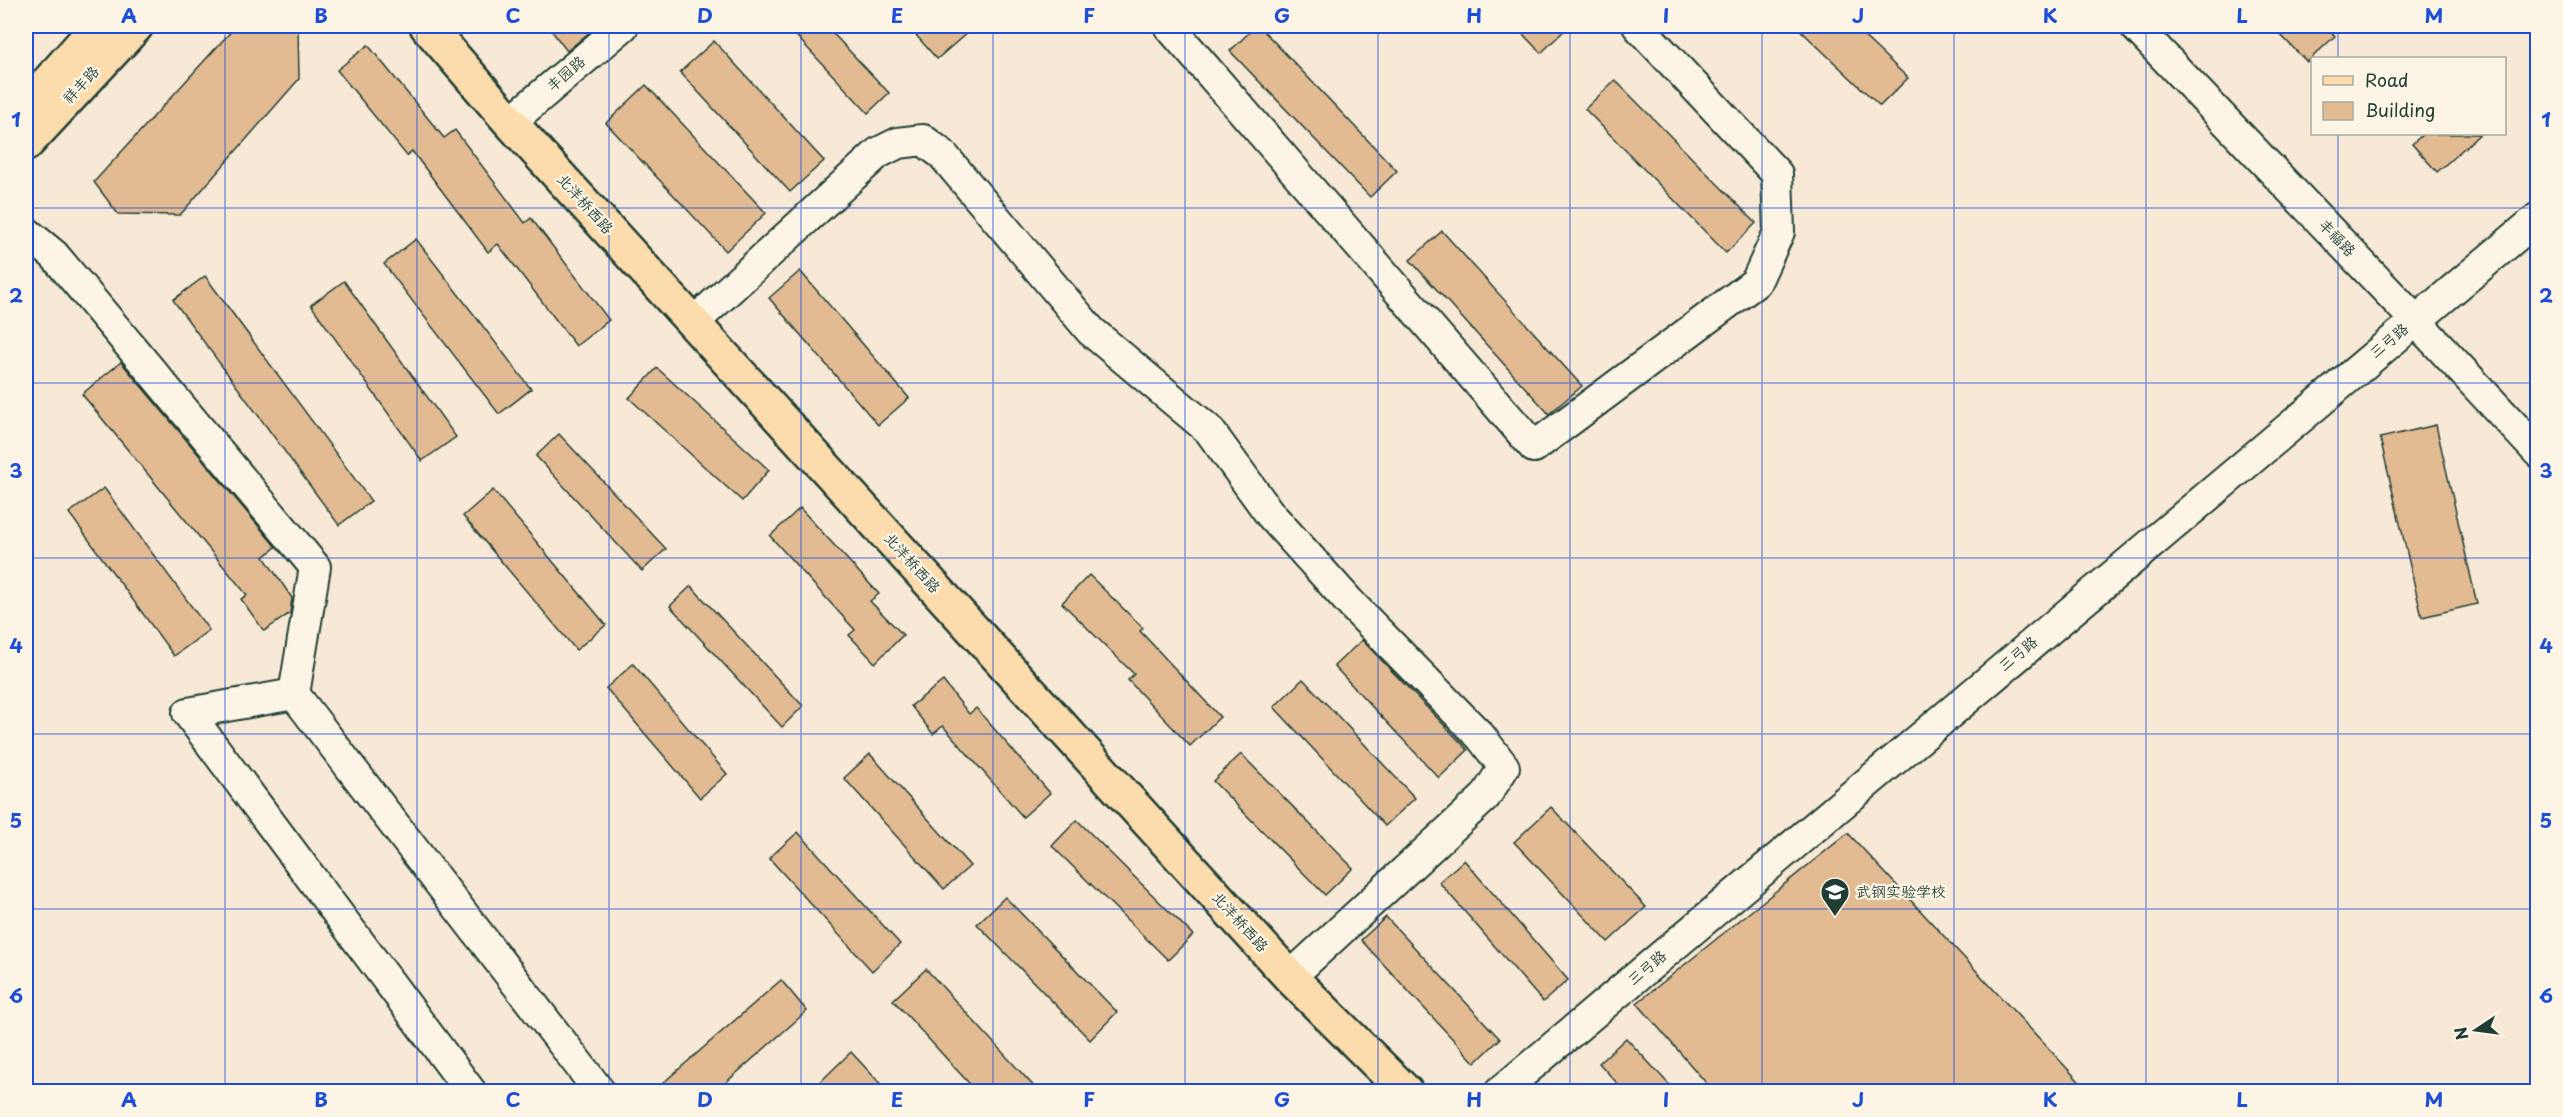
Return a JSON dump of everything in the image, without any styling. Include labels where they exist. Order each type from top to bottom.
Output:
[{"type":"main road","name":"祥丰路","points":[[26,107],[98,26]]},
{"type":"main road","name":"祥丰路","points":[[26,144],[136,26]]},
{"type":"main road","name":"北洋桥西路","points":[[427,26],[510,122],[1290,977],[1406,1092]]},
{"type":"street","name":"丰园路","points":[[510,122],[623,26]]},
{"type":"street","points":[[1169,26],[1534,447],[1756,282],[1779,232],[1777,174],[1638,26]]},
{"type":"street","name":"丰福路","points":[[2134,26],[2538,452]]},
{"type":"street","points":[[693,323],[878,153],[898,143],[922,140],[942,154],[1092,331],[1209,430],[1270,514],[1352,605],[1481,737],[1504,767],[1485,797],[1290,977]]},
{"type":"street","name":"三弓路","points":[[1500,1092],[2538,218]]},
{"type":"street","points":[[26,232],[54,255],[315,567],[294,694],[600,1092]]},
{"type":"street","points":[[294,694],[188,713],[471,1092]]},
{"type":"building","points":[[236,26],[298,26],[299,79],[180,215],[118,214],[94,182]]},
{"type":"building","points":[[548,26],[597,26],[567,51]]},
{"type":"building","points":[[787,26],[826,26],[889,93],[868,113]]},
{"type":"building","points":[[908,26],[975,26],[937,59]]},
{"type":"building","points":[[1256,26],[1259,26],[1397,171],[1370,197],[1230,51]]},
{"type":"building","points":[[1515,26],[1569,26],[1541,53]]},
{"type":"building","points":[[1796,26],[1853,26],[1908,78],[1880,106]]},
{"type":"building","points":[[2272,26],[2325,26],[2335,36],[2307,62]]},
{"type":"building","points":[[714,41],[824,161],[790,192],[680,72]]},
{"type":"building","points":[[368,45],[444,138],[455,130],[525,223],[531,218],[609,320],[576,346],[498,244],[488,252],[412,151],[407,156],[337,70]]},
{"type":"building","points":[[1615,80],[1756,223],[1726,253],[1585,109]]},
{"type":"building","points":[[646,85],[766,213],[726,251],[606,123]]},
{"type":"building","points":[[2422,135],[2479,135],[2437,172],[2412,144]]},
{"type":"building","points":[[1442,231],[1582,386],[1549,414],[1410,260]]},
{"type":"building","points":[[416,239],[531,389],[499,414],[384,264]]},
{"type":"building","points":[[800,271],[909,398],[878,425],[769,298]]},
{"type":"building","points":[[205,276],[371,501],[339,525],[173,300]]},
{"type":"building","points":[[344,281],[456,437],[422,461],[311,305]]},
{"type":"building","points":[[121,362],[276,547],[264,557],[292,598],[290,613],[264,631],[241,599],[247,595],[82,394]]},
{"type":"building","points":[[657,368],[769,470],[742,501],[629,398]]},
{"type":"building","points":[[2436,425],[2477,604],[2422,617],[2380,438]]},
{"type":"building","points":[[559,434],[666,549],[642,571],[536,456]]},
{"type":"building","points":[[104,488],[209,630],[174,656],[69,513]]},
{"type":"building","points":[[493,490],[606,625],[576,650],[463,516]]},
{"type":"building","points":[[800,508],[879,594],[870,601],[903,635],[875,663],[849,635],[855,630],[770,536]]},
{"type":"building","points":[[1089,575],[1143,628],[1140,631],[1220,717],[1190,746],[1128,680],[1134,674],[1062,603]]},
{"type":"building","points":[[691,586],[803,706],[782,727],[670,606]]},
{"type":"building","points":[[1362,640],[1468,750],[1439,778],[1334,666]]},
{"type":"building","points":[[633,664],[727,774],[700,798],[606,688]]},
{"type":"building","points":[[1303,679],[1415,798],[1385,826],[1274,707]]},
{"type":"building","points":[[943,681],[969,714],[976,708],[1050,793],[1023,817],[943,726],[933,734],[911,706]]},
{"type":"building","points":[[870,754],[970,866],[944,889],[844,778]]},
{"type":"building","points":[[1241,754],[1353,868],[1325,895],[1213,781]]},
{"type":"building","points":[[1551,807],[1646,907],[1608,942],[1514,842]]},
{"type":"building","points":[[1077,820],[1193,935],[1168,960],[1052,846]]},
{"type":"building","points":[[798,832],[900,944],[872,971],[769,858]]},
{"type":"building","name":"武钢实验学校","points":[[1848,833],[2089,1092],[1714,1092],[1637,1003]]},
{"type":"building","points":[[1464,860],[1568,980],[1543,1002],[1439,882]]},
{"type":"building","points":[[1005,897],[1117,1012],[1090,1040],[977,924]]},
{"type":"building","points":[[1386,917],[1500,1039],[1475,1063],[1361,940]]},
{"type":"building","points":[[926,969],[1039,1092],[977,1092],[893,1000]]},
{"type":"building","points":[[781,980],[807,1011],[715,1092],[670,1092],[663,1083]]},
{"type":"building","points":[[1626,1038],[1676,1092],[1625,1092],[1599,1063]]},
{"type":"building","points":[[851,1052],[888,1092],[827,1092],[819,1083]]},
{"type":"place","name":"武钢实验学校","points":[[1835,918]]}]
